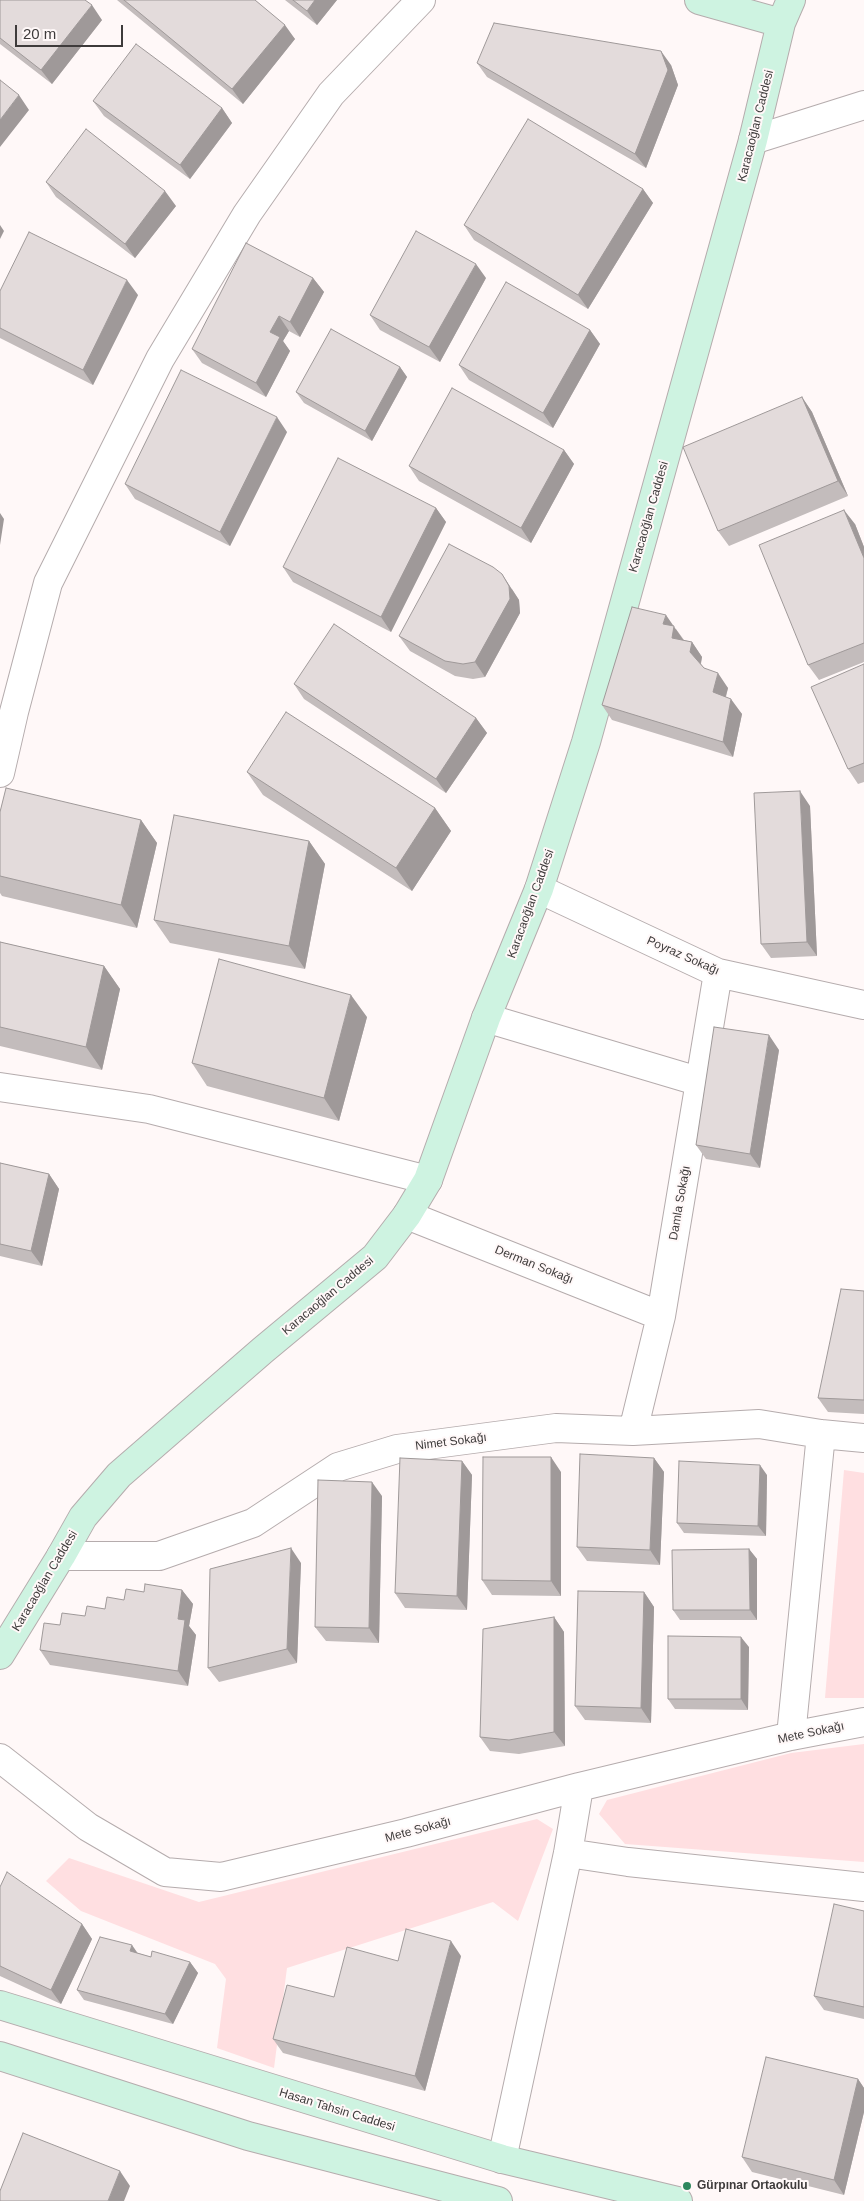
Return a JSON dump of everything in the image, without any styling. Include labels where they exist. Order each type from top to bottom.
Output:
[{"type":"street","points":[[0,773],[48,584],[160,359],[247,214],[331,94],[421,0]]},
{"type":"street","points":[[699,0],[786,12]]},
{"type":"street","name":"Karacaoğlan Caddesi","points":[[0,1655],[62,1556],[83,1517],[119,1475],[375,1257],[407,1215],[428,1180],[486,1018],[538,889],[589,733],[753,140],[786,12]]},
{"type":"street","points":[[753,140],[864,104]]},
{"type":"street","name":"Poyraz Sokağı","points":[[538,889],[718,973],[864,1005]]},
{"type":"street","name":"Damla Sokağı","points":[[633,1431],[661,1316],[718,973]]},
{"type":"street","points":[[486,1018],[701,1082]]},
{"type":"street","points":[[0,1087],[149,1109],[428,1180]]},
{"type":"street","name":"Derman Sokağı","points":[[407,1215],[661,1316]]},
{"type":"street","name":"Nimet Sokağı","points":[[62,1556],[159,1556],[254,1523],[338,1468],[397,1449],[556,1428],[633,1431],[760,1424],[820,1434],[864,1438]]},
{"type":"street","points":[[791,1736],[820,1434]]},
{"type":"street","name":"Mete Sokağı","points":[[0,1758],[88,1827],[165,1872],[221,1877],[406,1833],[579,1787],[791,1736],[864,1722]]},
{"type":"street","points":[[502,2159],[568,1853],[579,1787]]},
{"type":"street","points":[[568,1853],[628,1862],[864,1887]]},
{"type":"street","name":"Hasan Tahsin Caddesi","points":[[0,2005],[502,2159],[678,2201]]},
{"type":"street","points":[[0,2056],[248,2136],[498,2201]]},
{"type":"shaded area","points":[[844,1470],[864,1473],[864,1698],[825,1698]]},
{"type":"shaded area","points":[[864,1744],[864,1862],[625,1844],[599,1814],[607,1800],[791,1753]]},
{"type":"shaded area","points":[[537,1819],[553,1829],[518,1921],[493,1902],[287,1968],[274,2068],[217,2048],[226,1979],[215,1964],[81,1911],[46,1881],[69,1858],[199,1902]]},
{"type":"building","points":[[0,0],[85,0],[92,5],[41,70],[0,38]]},
{"type":"building","points":[[124,0],[255,0],[285,25],[232,89]]},
{"type":"building","points":[[293,0],[315,0],[307,11]]},
{"type":"building","points":[[494,23],[661,51],[668,70],[635,154],[477,63]]},
{"type":"building","points":[[136,44],[222,108],[180,165],[93,101]]},
{"type":"building","points":[[0,80],[19,95],[0,120]]},
{"type":"building","points":[[528,119],[643,189],[578,295],[464,225]]},
{"type":"building","points":[[86,129],[165,191],[125,244],[46,182]]},
{"type":"building","points":[[416,231],[476,264],[429,347],[370,315]]},
{"type":"building","points":[[29,232],[127,280],[83,370],[0,328],[0,291]]},
{"type":"building","points":[[246,243],[313,278],[290,322],[279,316],[270,332],[280,337],[256,383],[192,349]]},
{"type":"building","points":[[506,282],[590,330],[543,413],[459,365]]},
{"type":"building","points":[[331,329],[400,367],[365,431],[296,392]]},
{"type":"building","points":[[181,370],[277,417],[220,532],[125,484]]},
{"type":"building","points":[[452,388],[564,450],[521,528],[409,466]]},
{"type":"building","points":[[802,397],[838,481],[718,531],[683,447]]},
{"type":"building","points":[[338,458],[436,508],[381,617],[283,567]]},
{"type":"building","points":[[844,510],[864,558],[864,643],[808,665],[759,545]]},
{"type":"building","points":[[449,544],[493,567],[502,574],[509,586],[510,599],[475,662],[463,664],[445,661],[399,636]]},
{"type":"building","points":[[632,607],[666,615],[663,624],[674,626],[672,638],[692,642],[690,652],[704,668],[718,673],[713,692],[731,699],[723,742],[602,705]]},
{"type":"building","points":[[334,624],[476,718],[436,779],[294,684]]},
{"type":"building","points":[[864,664],[864,763],[848,769],[811,687]]},
{"type":"building","points":[[286,712],[435,808],[396,868],[247,772]]},
{"type":"building","points":[[6,788],[141,820],[121,905],[0,876],[0,812]]},
{"type":"building","points":[[800,791],[807,942],[761,944],[754,793]]},
{"type":"building","points":[[174,815],[309,841],[289,946],[154,920]]},
{"type":"building","points":[[0,942],[104,966],[86,1047],[0,1027]]},
{"type":"building","points":[[219,959],[351,995],[324,1098],[192,1063]]},
{"type":"building","points":[[714,1027],[769,1035],[750,1154],[696,1145]]},
{"type":"building","points":[[0,1163],[49,1174],[31,1251],[0,1244]]},
{"type":"building","points":[[841,1289],[864,1291],[864,1400],[818,1398]]},
{"type":"building","points":[[580,1454],[654,1458],[650,1550],[577,1547]]},
{"type":"building","points":[[483,1457],[551,1457],[551,1581],[482,1580]]},
{"type":"building","points":[[400,1458],[462,1461],[457,1596],[395,1593]]},
{"type":"building","points":[[679,1461],[760,1465],[758,1526],[677,1523]]},
{"type":"building","points":[[318,1480],[372,1482],[369,1628],[315,1627]]},
{"type":"building","points":[[291,1548],[287,1649],[208,1668],[210,1569]]},
{"type":"building","points":[[749,1549],[750,1610],[673,1610],[672,1550]]},
{"type":"building","points":[[145,1584],[182,1590],[178,1619],[185,1620],[178,1671],[40,1650],[44,1623],[60,1625],[62,1613],[85,1616],[87,1606],[105,1609],[107,1597],[124,1600],[126,1589],[144,1592]]},
{"type":"building","points":[[578,1591],[644,1592],[641,1708],[575,1706]]},
{"type":"building","points":[[554,1617],[554,1732],[509,1740],[480,1737],[483,1629]]},
{"type":"building","points":[[668,1636],[741,1637],[741,1699],[668,1699]]},
{"type":"building","points":[[7,1872],[82,1924],[51,1990],[0,1966],[0,1887]]},
{"type":"building","points":[[834,1904],[864,1911],[864,2007],[814,1996]]},
{"type":"building","points":[[406,1929],[451,1941],[415,2076],[273,2039],[287,1985],[334,1997],[347,1947],[398,1961]]},
{"type":"building","points":[[100,1937],[132,1945],[130,1951],[151,1957],[152,1951],[190,1962],[165,2014],[77,1990]]},
{"type":"building","points":[[766,2057],[858,2079],[834,2180],[742,2157]]},
{"type":"building","points":[[23,2133],[120,2171],[108,2201],[0,2201],[0,2191]]},
{"type":"place","name":"Gürpınar Ortaokulu","points":[[687,2186]]}]
